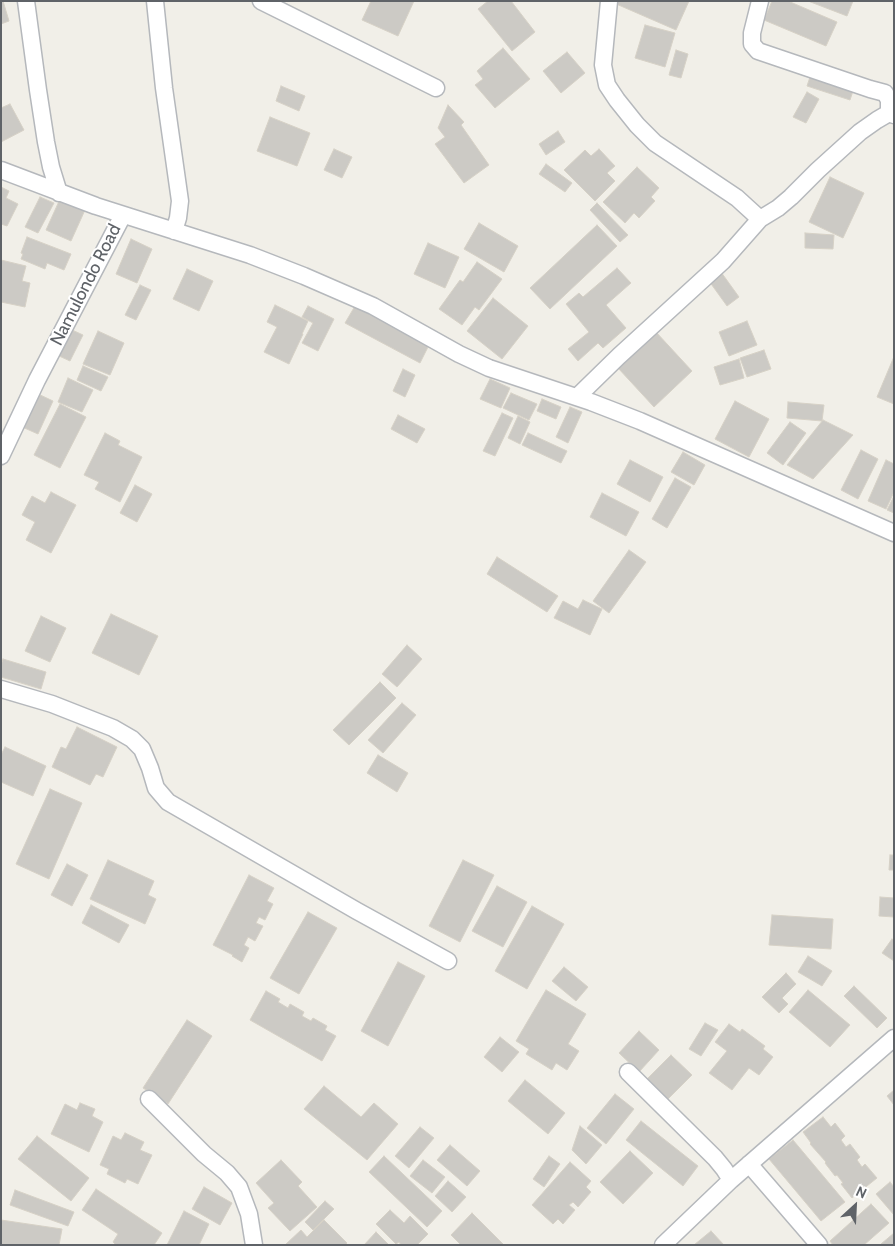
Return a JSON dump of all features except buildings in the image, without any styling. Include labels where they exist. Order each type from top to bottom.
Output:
[{"type":"street","points":[[26,1],[45,134],[58,192]]},
{"type":"street","points":[[156,1],[164,88],[180,201],[174,231]]},
{"type":"street","points":[[262,1],[436,88]]},
{"type":"street","points":[[609,1],[603,66],[606,85],[616,100],[655,143],[737,198],[760,219]]},
{"type":"street","points":[[577,397],[619,356],[724,261],[760,219],[791,197],[860,132],[877,120],[891,114],[889,100],[885,93],[758,51],[752,44],[752,33],[760,1]]},
{"type":"street","name":"Namulondo Road","points":[[1,170],[123,215],[37,380],[1,456]]},
{"type":"street","points":[[123,215],[250,255],[304,276],[373,306],[459,354],[489,368],[577,397],[632,418],[700,446],[894,533]]},
{"type":"street","points":[[1,689],[52,704],[113,728],[132,739],[142,749],[156,788],[168,802],[448,961]]},
{"type":"street","points":[[663,1245],[731,1180],[894,1038]]},
{"type":"street","points":[[628,1072],[715,1158],[731,1180]]},
{"type":"street","points":[[149,1099],[204,1154],[227,1173],[239,1187],[249,1214],[254,1245]]},
{"type":"street","points":[[749,1164],[819,1245]]}]
